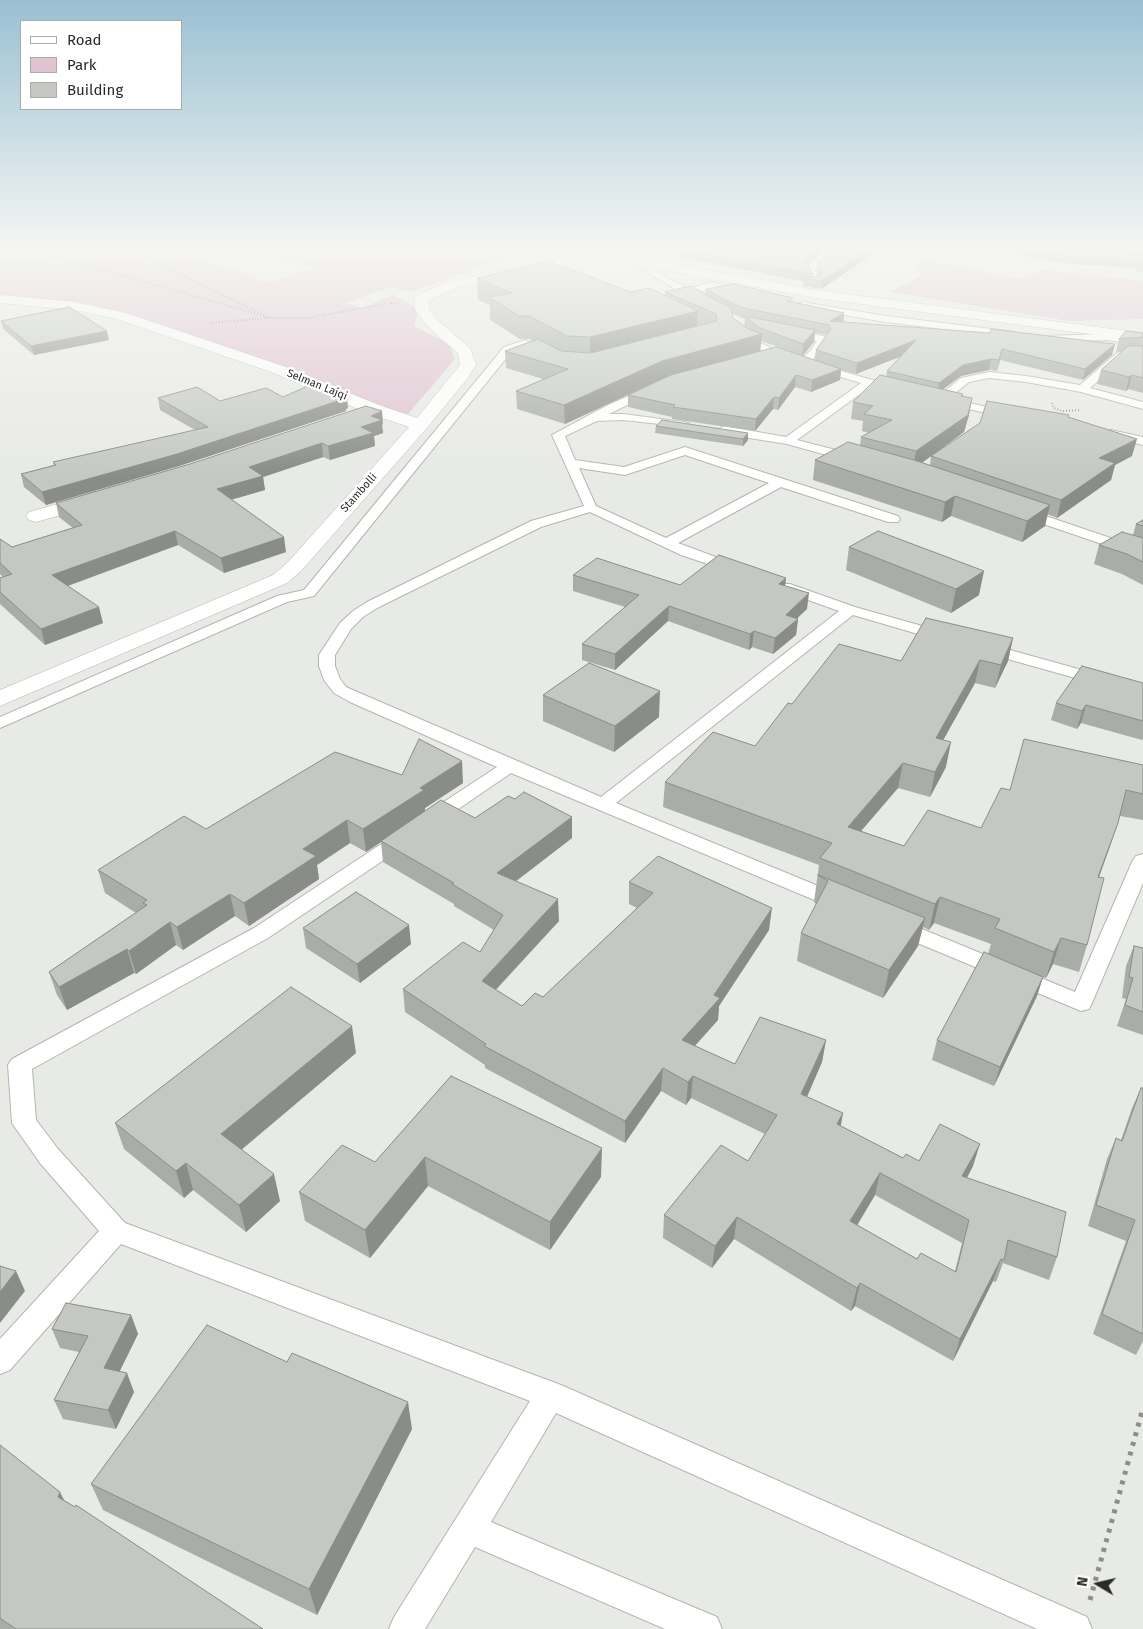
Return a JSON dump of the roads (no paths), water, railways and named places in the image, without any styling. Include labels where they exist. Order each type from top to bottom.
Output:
[{"type":"street","name":"Selman Lajqi","points":[[148,325],[280,370],[373,409],[420,425]]},
{"type":"street","name":"Stambolli","points":[[0,699],[280,579],[295,566],[420,425],[468,365],[465,351],[435,325]]},
{"type":"street","points":[[1052,325],[1143,337]]},
{"type":"street","name":"Selman Lajqi","points":[[347,418],[373,409]]},
{"type":"street","points":[[36,516],[110,495]]},
{"type":"lane","points":[[739,325],[736,328],[740,335],[775,353],[869,384],[907,392]]},
{"type":"lane","points":[[935,325],[1048,339],[1106,337],[1143,342]]},
{"type":"lane","points":[[784,330],[823,339],[815,352],[803,363]]},
{"type":"lane","points":[[0,723],[282,600],[309,593],[508,349],[525,343],[558,362]]},
{"type":"lane","points":[[757,358],[775,353]]},
{"type":"lane","points":[[1082,389],[1121,355],[1143,355]]},
{"type":"lane","points":[[937,399],[965,380],[989,375],[1026,379],[1082,389],[1143,406]]},
{"type":"lane","points":[[591,508],[558,435],[595,418],[612,406],[666,383]]},
{"type":"lane","points":[[788,441],[869,384]]},
{"type":"lane","points":[[937,399],[977,414],[1051,422]]},
{"type":"lane","points":[[595,418],[623,417],[692,426]]},
{"type":"lane","points":[[711,428],[788,441],[870,463]]},
{"type":"lane","points":[[1100,432],[1141,438]]},
{"type":"lane","points":[[571,463],[625,471],[685,451],[893,519]]},
{"type":"lane","points":[[667,543],[780,482]]},
{"type":"lane","points":[[1006,507],[1143,554]]},
{"type":"lane","points":[[750,575],[667,543],[591,508],[536,524],[372,605],[345,626],[327,655],[326,666],[332,680],[340,690],[510,766],[852,908]]},
{"type":"lane","points":[[768,581],[850,610],[954,640]]},
{"type":"lane","points":[[604,804],[850,610]]},
{"type":"lane","points":[[973,645],[1143,692]]},
{"type":"lane","points":[[510,766],[261,934],[20,1065],[24,1123],[49,1156],[116,1231],[551,1395],[1081,1619]]},
{"type":"lane","points":[[880,919],[1081,1003],[1143,860]]},
{"type":"lane","points":[[0,1360],[116,1231]]},
{"type":"lane","points":[[406,1629],[551,1395]]},
{"type":"lane","points":[[468,1528],[705,1629]]}]
